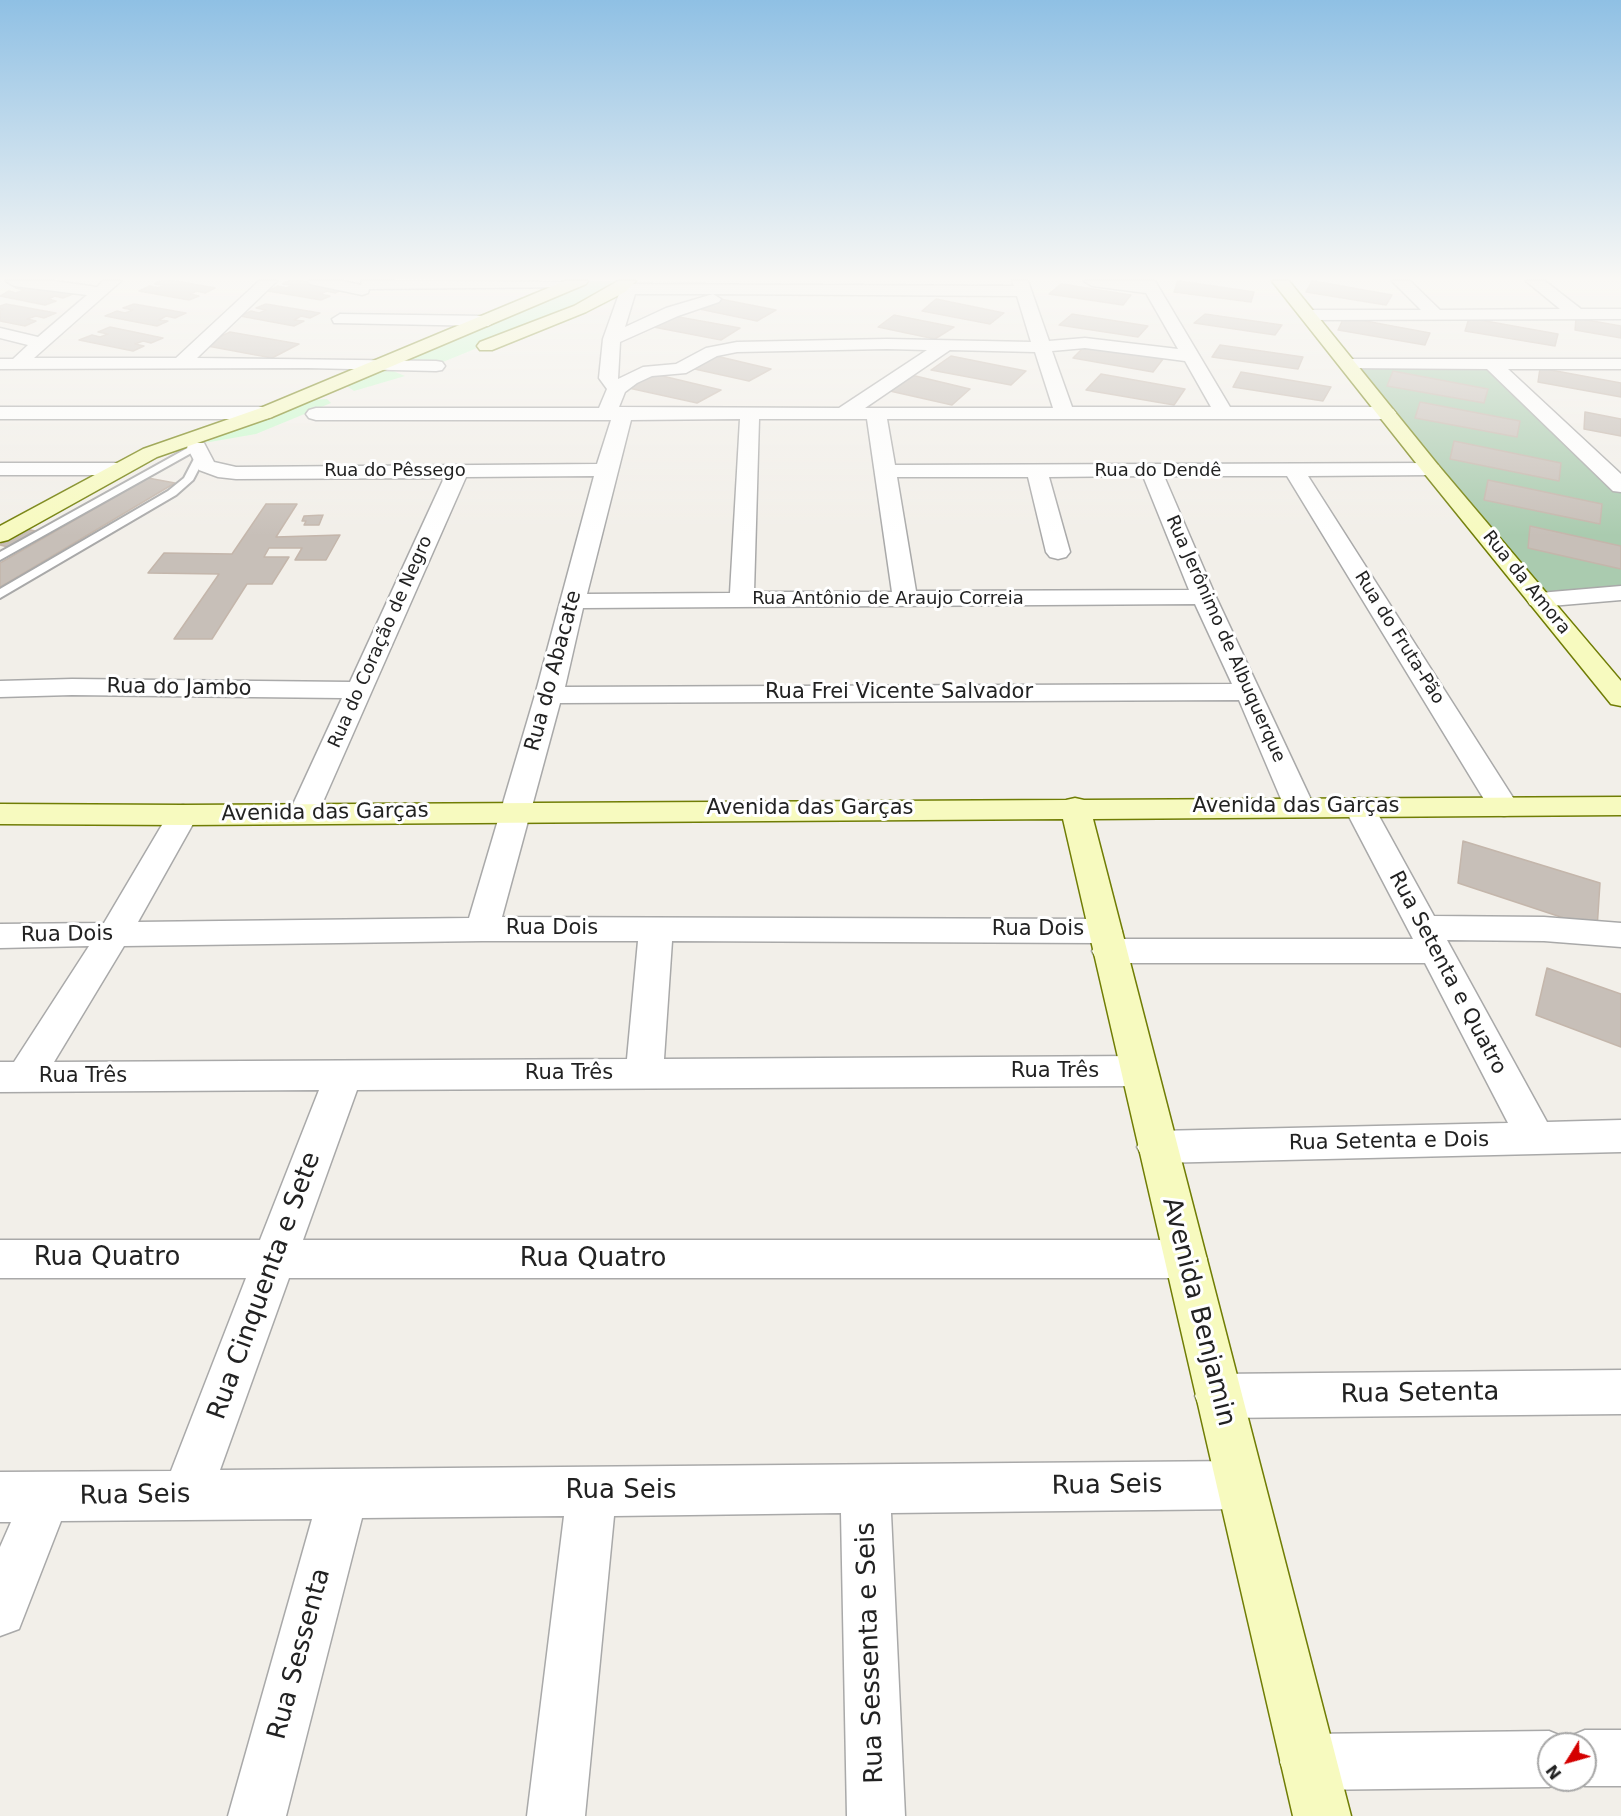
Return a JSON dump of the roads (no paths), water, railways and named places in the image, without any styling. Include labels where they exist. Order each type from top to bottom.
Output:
[{"type":"street","points":[[22,384],[43,366]]},
{"type":"street","points":[[199,452],[213,436],[378,366]]},
{"type":"street","points":[[422,366],[436,366]]},
{"type":"street","points":[[395,382],[436,366]]},
{"type":"street","points":[[609,366],[608,378],[616,404]]},
{"type":"street","points":[[616,404],[630,379],[649,371],[681,369],[687,366]]},
{"type":"street","points":[[846,412],[915,366]]},
{"type":"street","points":[[1048,366],[1064,412]]},
{"type":"street","points":[[1196,366],[1224,413]]},
{"type":"street","name":"Rua da Amora","points":[[1349,366],[1431,469],[1621,698]]},
{"type":"street","points":[[1494,366],[1613,468],[1621,486]]},
{"type":"street","points":[[0,535],[131,469],[199,452],[316,414],[350,400],[351,393],[345,389],[317,391]]},
{"type":"street","points":[[2,404],[256,416]]},
{"type":"street","points":[[316,414],[616,404],[750,412],[1386,413]]},
{"type":"street","name":"Rua do Abacate","points":[[482,929],[549,695],[606,470],[616,404]]},
{"type":"street","points":[[742,600],[750,412]]},
{"type":"street","points":[[876,412],[905,599]]},
{"type":"street","points":[[0,469],[131,469],[150,453],[256,416]]},
{"type":"street","name":"Rua do Pêssego","points":[[199,452],[206,466],[213,470],[237,473],[606,470]]},
{"type":"street","name":"Rua do Dendê","points":[[884,471],[1431,469]]},
{"type":"street","name":"Rua do Fruta-Pão","points":[[1294,470],[1504,807]]},
{"type":"street","name":"Rua do Coração de Negro","points":[[304,813],[458,471]]},
{"type":"street","points":[[1037,471],[1058,552]]},
{"type":"street","name":"Rua Jerônimo de Albuquerque","points":[[1151,471],[1204,597],[1299,806]]},
{"type":"street","points":[[1539,600],[1621,593]]},
{"type":"street","name":"Rua Antônio de Araujo Correia","points":[[572,601],[1204,597]]},
{"type":"street","name":"Rua do Jambo","points":[[0,689],[72,687],[358,690]]},
{"type":"street","name":"Rua Frei Vicente Salvador","points":[[549,695],[1249,692]]},
{"type":"street","name":"Avenida das Garças","points":[[0,814],[183,815],[1075,807],[1621,806]]},
{"type":"street","name":"Avenida Benjamin","points":[[1075,807],[1322,1816]]},
{"type":"street","name":"Rua Setenta e Quatro","points":[[1359,807],[1536,1138]]},
{"type":"street","points":[[12,1077],[114,934],[183,815]]},
{"type":"street","name":"Rua Dois","points":[[0,936],[482,929],[656,929],[1107,941],[1429,940],[1544,929],[1621,935]]},
{"type":"street","points":[[644,1074],[656,929]]},
{"type":"street","name":"Rua Três","points":[[12,1077],[1138,1071]]},
{"type":"street","name":"Rua Cinquenta e Sete","points":[[186,1495],[342,1076]]},
{"type":"street","name":"Rua Setenta e Dois","points":[[1157,1147],[1621,1136]]},
{"type":"street","name":"Rua Quatro","points":[[0,1258],[1186,1259]]},
{"type":"street","name":"Rua Setenta","points":[[1218,1396],[1621,1392]]},
{"type":"street","name":"Rua Seis","points":[[23,1497],[344,1492],[592,1492],[1241,1485]]},
{"type":"street","name":"Rua Sessenta e Seis","points":[[865,1489],[876,1816]]},
{"type":"street","name":"Rua Sessenta","points":[[257,1816],[344,1492]]},
{"type":"street","points":[[555,1816],[592,1492]]},
{"type":"street","points":[[0,1610],[23,1497]]},
{"type":"street","points":[[1597,1758],[1621,1758]]},
{"type":"street","points":[[1308,1762],[1537,1759]]},
{"type":"lane","points":[[0,594],[172,493],[181,474],[199,452]]},
{"type":"lane","points":[[0,557],[131,469],[181,474]]}]
